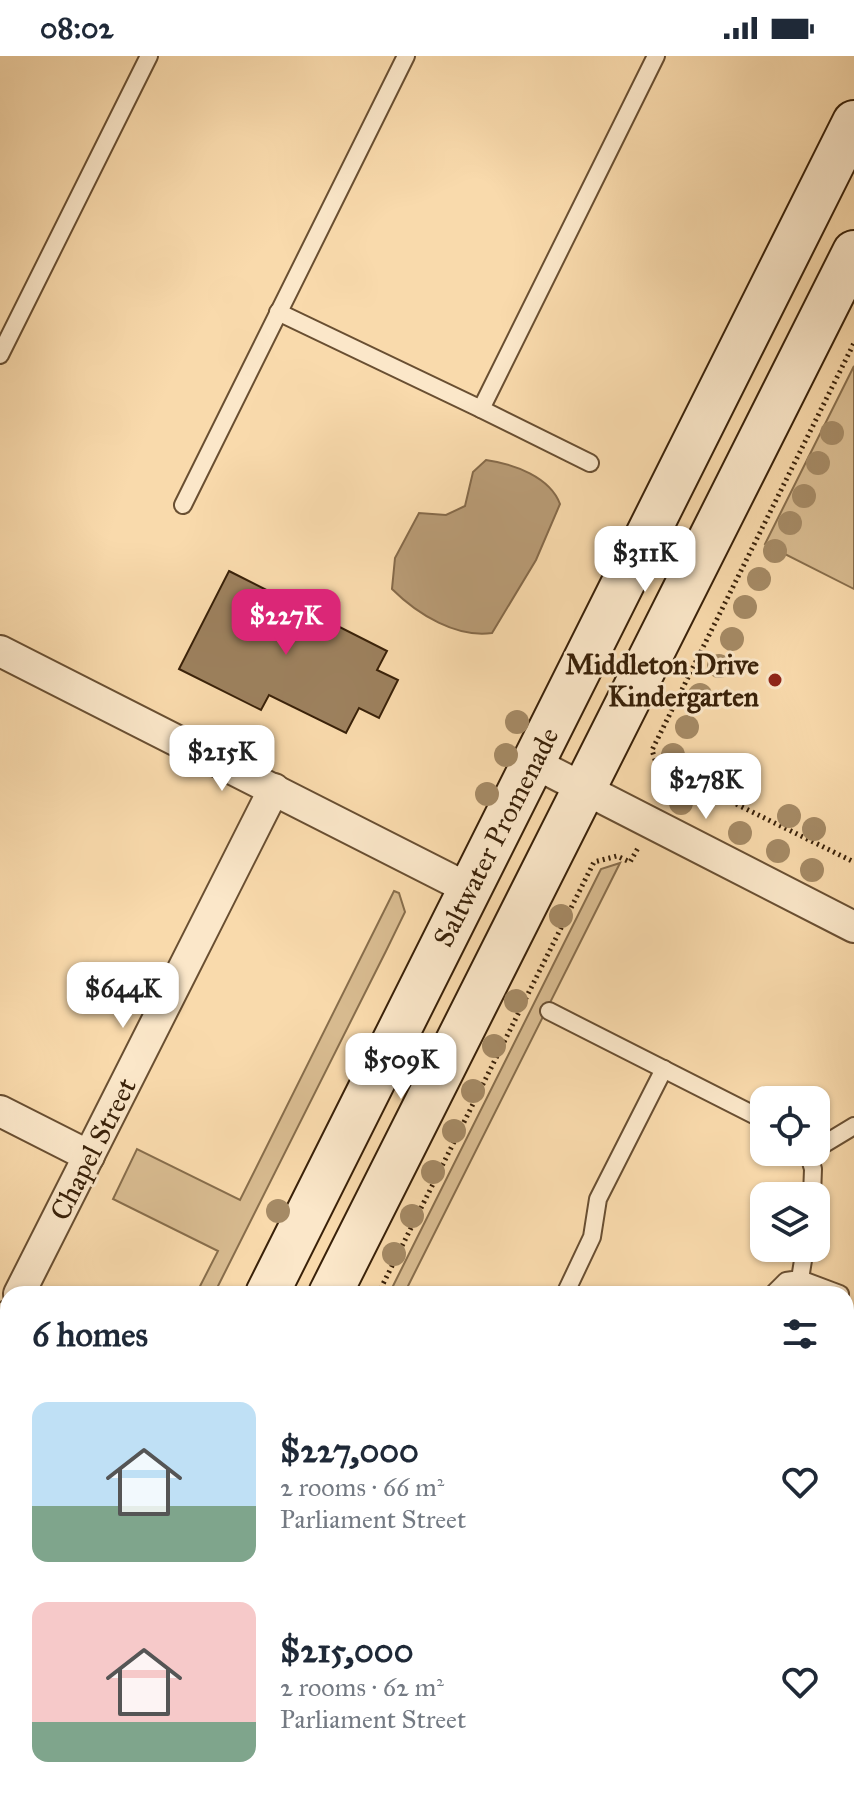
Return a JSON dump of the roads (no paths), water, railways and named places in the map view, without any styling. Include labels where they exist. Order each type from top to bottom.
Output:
[{"type":"street","name":"Saltwater Promenade","points":[[271,1286],[854,122]]},
{"type":"street","name":"Saltwater Promenade","points":[[334,1286],[854,252]]},
{"type":"street","points":[[0,651],[469,889]]},
{"type":"street","points":[[534,763],[854,927]]},
{"type":"street","name":"Chapel Street","points":[[23,1286],[274,789]]},
{"type":"street","points":[[0,1111],[89,1156]]},
{"type":"lane","points":[[0,355],[149,56]]},
{"type":"lane","points":[[183,505],[406,56]]},
{"type":"lane","points":[[481,409],[656,56]]},
{"type":"lane","points":[[278,312],[590,463]]},
{"type":"lane","points":[[549,1011],[750,1113]]},
{"type":"lane","points":[[569,1286],[592,1237],[598,1199],[664,1069]]},
{"type":"lane","points":[[830,1141],[854,1126]]},
{"type":"lane","points":[[800,1279],[803,1262]]},
{"type":"lane","points":[[781,1286],[786,1281],[800,1279],[819,1286]]},
{"type":"place","name":"Middleton Drive Kindergarten","points":[[775,680]]}]
